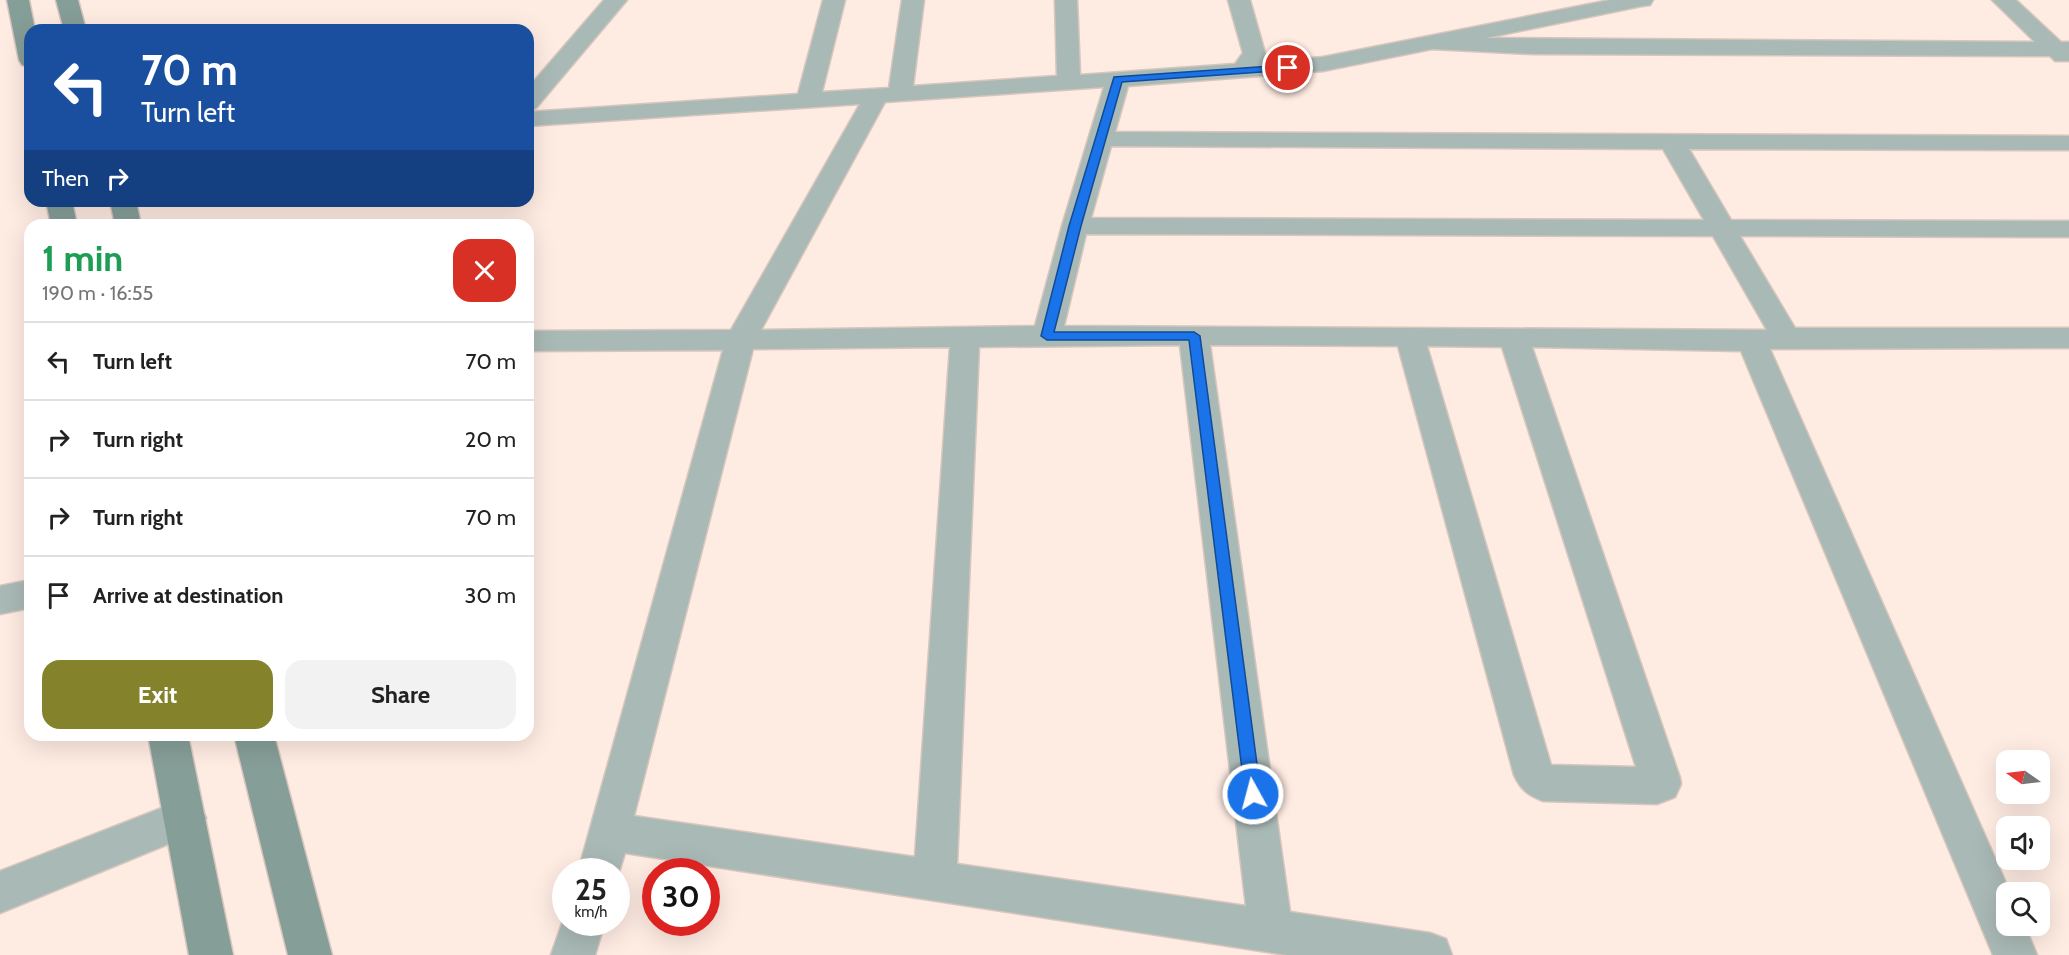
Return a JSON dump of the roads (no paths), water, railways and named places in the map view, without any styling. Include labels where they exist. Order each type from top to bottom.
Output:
[{"type":"street","points":[[18,0],[24,30]]},
{"type":"street","points":[[67,0],[73,24]]},
{"type":"street","points":[[534,96],[616,0]]},
{"type":"street","points":[[808,100],[834,0]]},
{"type":"street","points":[[603,858],[740,341],[888,95],[913,0]]},
{"type":"street","points":[[1066,0],[1069,82]]},
{"type":"street","points":[[1239,0],[1254,53],[1252,61],[1242,71]]},
{"type":"street","points":[[534,119],[1323,64],[1642,0]]},
{"type":"street","points":[[2003,0],[2065,53]]},
{"type":"street","points":[[1430,42],[1533,47],[2065,53]]},
{"type":"street","points":[[1047,336],[1075,226],[1118,79]]},
{"type":"street","points":[[1101,139],[2069,143]]},
{"type":"street","points":[[1672,142],[1724,228],[2015,955]]},
{"type":"street","points":[[1075,226],[2069,229]]},
{"type":"street","points":[[534,341],[740,341],[1047,336],[1769,340],[2069,338]]},
{"type":"street","points":[[1194,336],[1271,932]]},
{"type":"street","points":[[934,879],[965,337]]},
{"type":"street","points":[[1410,337],[1534,775],[1543,783],[1657,786],[1661,784],[1660,778],[1514,337]]},
{"type":"street","points":[[0,600],[24,595]]},
{"type":"street","points":[[169,741],[211,955]]},
{"type":"street","points":[[256,741],[310,955]]},
{"type":"street","points":[[0,892],[185,818]]},
{"type":"street","points":[[611,832],[1430,955]]},
{"type":"street","points":[[573,955],[579,936]]}]
